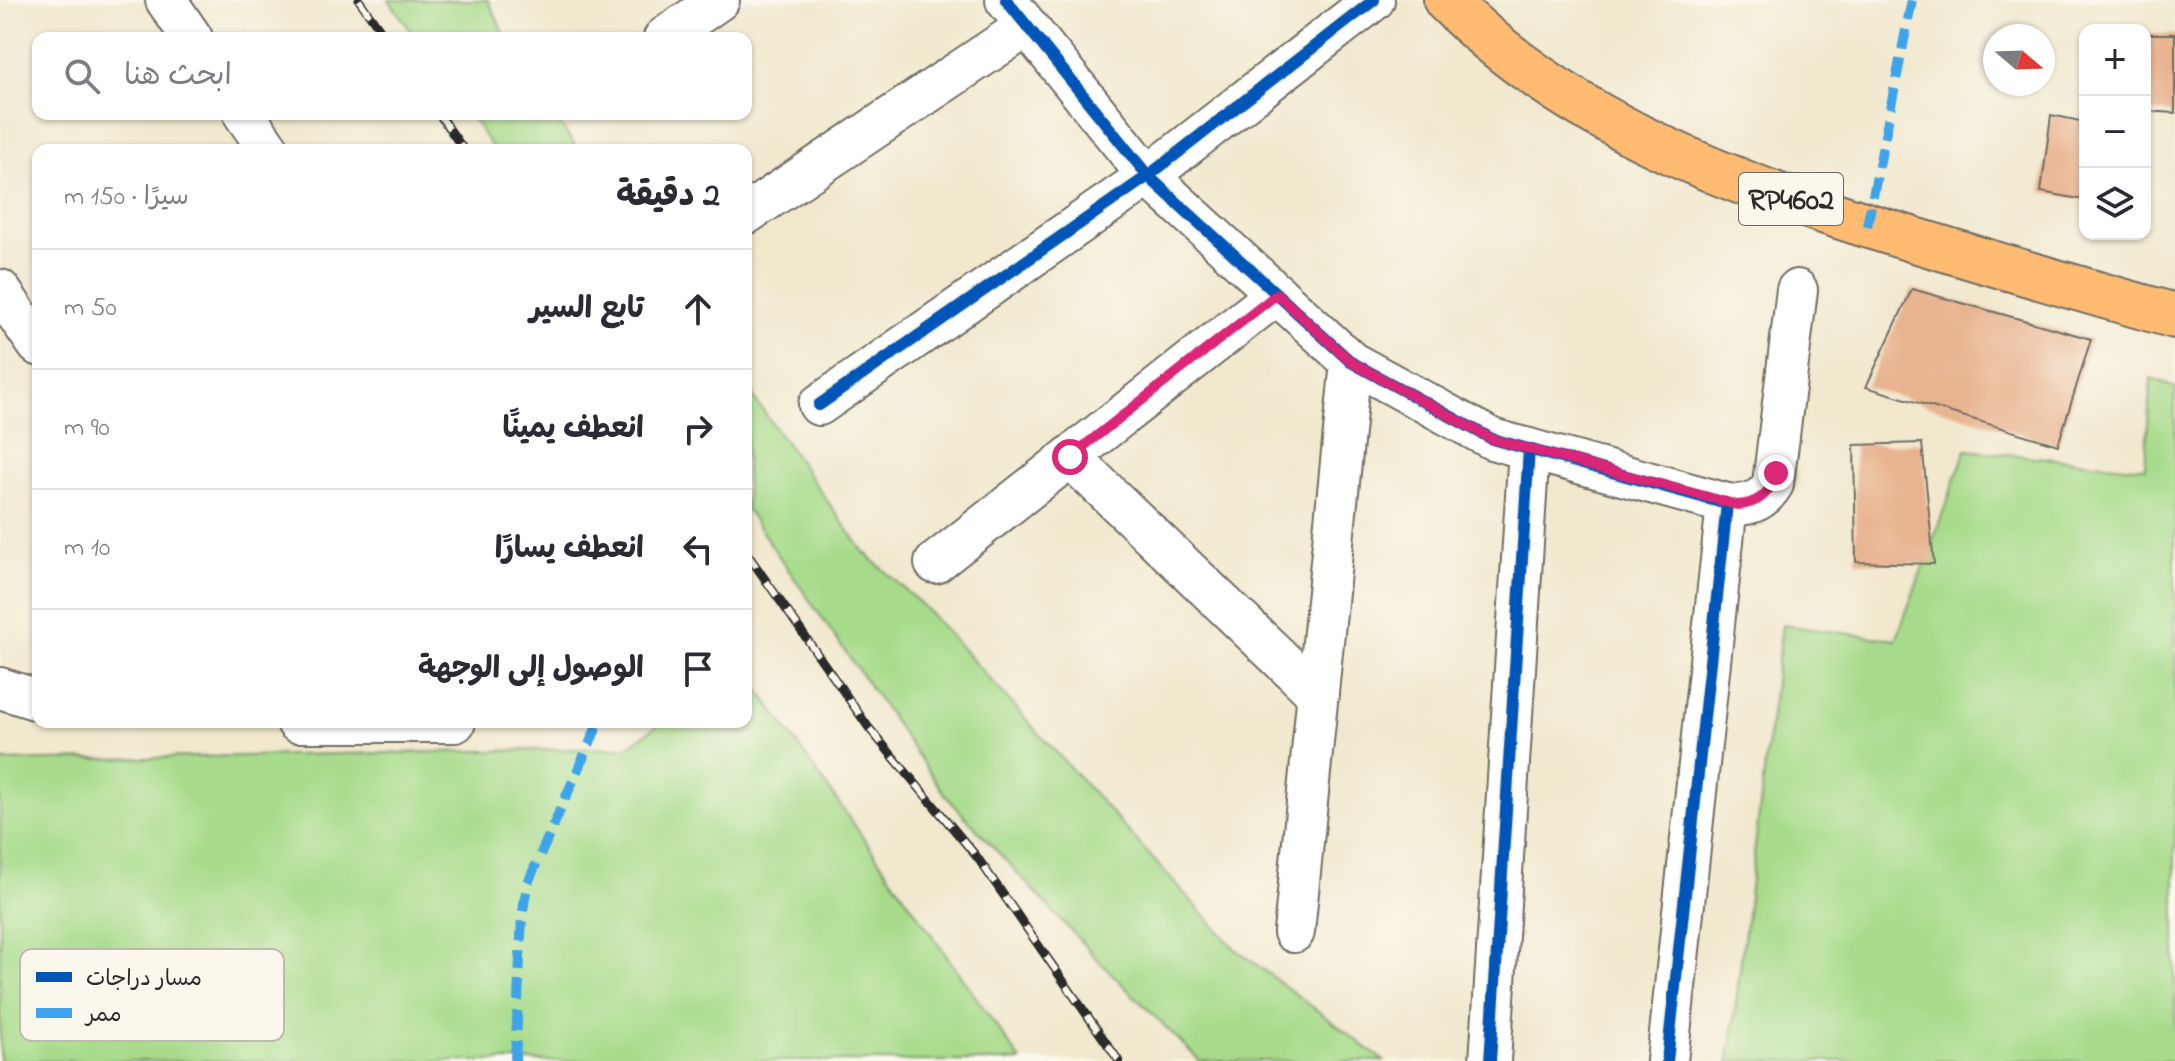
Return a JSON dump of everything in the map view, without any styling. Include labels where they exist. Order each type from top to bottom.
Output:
[{"type":"main road","name":"RP4602","points":[[1446,0],[1544,84],[1631,134],[1725,177],[1867,226],[2175,316]]},
{"type":"street","points":[[166,0],[188,32]]},
{"type":"street","points":[[673,32],[719,0]]},
{"type":"street","points":[[819,405],[1148,176],[1374,0]]},
{"type":"street","points":[[752,210],[1016,13],[1148,176],[1351,362],[1492,439],[1727,504],[1748,505],[1758,500],[1773,484],[1797,290]]},
{"type":"street","points":[[248,120],[265,144]]},
{"type":"street","points":[[0,290],[32,336]]},
{"type":"street","points":[[935,563],[1277,294]]},
{"type":"street","points":[[1294,932],[1351,362]]},
{"type":"street","points":[[1490,1061],[1529,449]]},
{"type":"street","points":[[1070,457],[1318,695]]},
{"type":"street","points":[[1667,1061],[1727,504]]},
{"type":"street","points":[[0,688],[32,698]]},
{"type":"green space","points":[[389,0],[488,0],[503,32],[412,32]]},
{"type":"green space","points":[[473,120],[557,120],[574,144],[490,144]]},
{"type":"green space","points":[[2151,378],[2175,387],[2175,1061],[1729,1061],[1782,625],[1896,640],[1966,450],[2145,468]]},
{"type":"green space","points":[[752,395],[863,551],[925,608],[1233,947],[1384,1061],[1200,1061],[1099,961],[946,796],[752,518]]},
{"type":"green space","points":[[752,680],[1021,1061],[0,1061],[0,761],[626,748],[654,728],[752,728]]},
{"type":"building","points":[[2151,34],[2175,34],[2175,113],[2151,111]]},
{"type":"building","points":[[2051,115],[2079,121],[2079,199],[2041,192]]},
{"type":"building","points":[[1912,289],[2091,339],[2058,445],[1866,387]]},
{"type":"building","points":[[1922,443],[1934,564],[1856,562],[1854,445]]},
{"type":"railway","points":[[359,0],[382,32]]},
{"type":"railway","points":[[443,120],[460,144]]},
{"type":"railway","points":[[752,561],[869,728],[977,857],[1119,1061]]},
{"type":"marked path","points":[[1867,226],[1912,0]]},
{"type":"marked path","points":[[515,1061],[522,917],[527,885],[596,728]]},
{"type":"cycle path","points":[[1006,0],[1148,176],[1351,362],[1492,439],[1727,504],[1667,1061]]},
{"type":"cycle path","points":[[819,405],[1148,176],[1374,0]]},
{"type":"cycle path","points":[[1490,1061],[1529,449]]},
{"type":"route","points":[[1070,457],[1277,294],[1351,362],[1492,439],[1727,504],[1748,505],[1758,500],[1767,493],[1776,473]]}]
